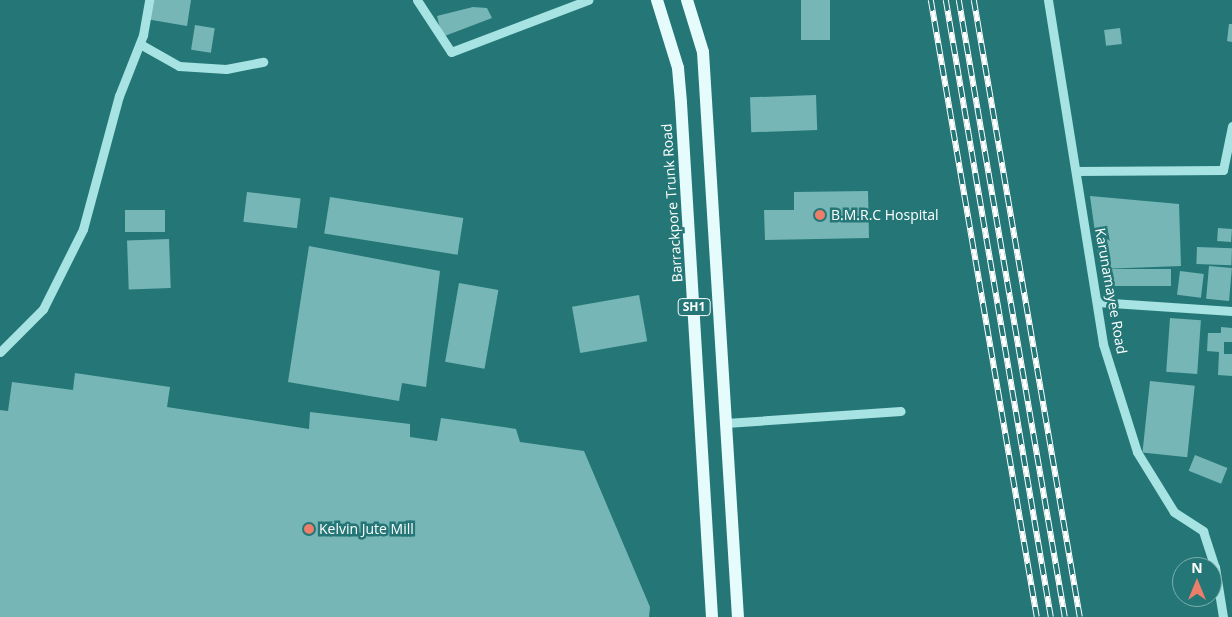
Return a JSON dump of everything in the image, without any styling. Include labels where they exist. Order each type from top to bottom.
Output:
[{"type":"main road","name":"Barrackpore Trunk Road","points":[[657,0],[678,68],[712,617]]},
{"type":"main road","name":"SH1","points":[[687,0],[702,52],[738,617]]},
{"type":"street","points":[[0,352],[43,309],[83,229],[119,96],[140,44],[149,0]]},
{"type":"street","points":[[417,0],[452,52],[588,0]]},
{"type":"street","name":"Karunamayee Road","points":[[1048,0],[1104,344],[1136,452],[1174,512],[1203,531],[1215,567],[1223,617]]},
{"type":"street","points":[[140,44],[179,66],[226,69],[263,62]]},
{"type":"street","points":[[1076,171],[1223,170],[1232,126]]},
{"type":"street","points":[[1097,302],[1232,311]]},
{"type":"street","points":[[726,423],[901,411]]},
{"type":"building","points":[[149,0],[191,0],[187,26],[146,19]]},
{"type":"building","points":[[801,0],[830,0],[830,40],[801,40]]},
{"type":"building","points":[[473,7],[487,8],[492,18],[442,37],[437,16]]},
{"type":"building","points":[[1229,24],[1232,24],[1232,42],[1227,41]]},
{"type":"building","points":[[195,25],[215,28],[211,53],[191,50]]},
{"type":"building","points":[[1120,28],[1122,44],[1106,46],[1104,30]]},
{"type":"building","points":[[816,95],[817,130],[751,132],[750,97]]},
{"type":"building","points":[[868,191],[869,238],[765,240],[764,210],[794,210],[794,192]]},
{"type":"building","points":[[247,192],[301,199],[297,228],[243,222]]},
{"type":"building","points":[[1090,196],[1179,204],[1181,266],[1100,269]]},
{"type":"building","points":[[330,197],[463,218],[458,255],[324,234]]},
{"type":"building","points":[[125,210],[165,210],[165,232],[125,232]]},
{"type":"building","points":[[1218,228],[1232,229],[1231,242],[1217,241]]},
{"type":"building","points":[[169,239],[171,288],[129,289],[127,240]]},
{"type":"building","points":[[309,246],[440,271],[426,387],[402,383],[399,401],[288,382]]},
{"type":"building","points":[[1197,247],[1232,248],[1231,265],[1196,264]]},
{"type":"building","points":[[1209,266],[1232,268],[1229,301],[1206,299]]},
{"type":"building","points":[[1107,269],[1171,269],[1171,286],[1107,286]]},
{"type":"building","points":[[1180,271],[1204,274],[1201,298],[1177,295]]},
{"type":"building","points":[[459,283],[498,290],[485,369],[445,362]]},
{"type":"building","points":[[639,295],[647,341],[580,353],[572,307]]},
{"type":"building","points":[[1170,318],[1201,320],[1197,374],[1166,372]]},
{"type":"building","points":[[1221,327],[1232,328],[1232,342],[1224,342],[1224,354],[1232,354],[1232,376],[1218,375],[1219,352],[1207,351],[1208,333],[1221,333]]},
{"type":"building","name":"Kelvin Jute Mill","points":[[75,373],[170,387],[167,407],[309,429],[310,412],[410,424],[410,437],[437,441],[441,418],[516,429],[520,442],[584,451],[650,607],[649,617],[0,617],[0,410],[8,411],[12,382],[73,390]]},
{"type":"building","points":[[1150,381],[1195,386],[1187,457],[1142,453]]},
{"type":"building","points":[[1195,455],[1227,468],[1221,484],[1189,471]]},
{"type":"railway","points":[[931,0],[1037,617]]},
{"type":"railway","points":[[946,0],[1051,617]]},
{"type":"railway","points":[[959,0],[1065,617]]},
{"type":"railway","points":[[974,0],[1080,617]]},
{"type":"place","name":"B.M.R.C Hospital","points":[[820,215]]},
{"type":"place","name":"Kelvin Jute Mill","points":[[309,529]]}]
